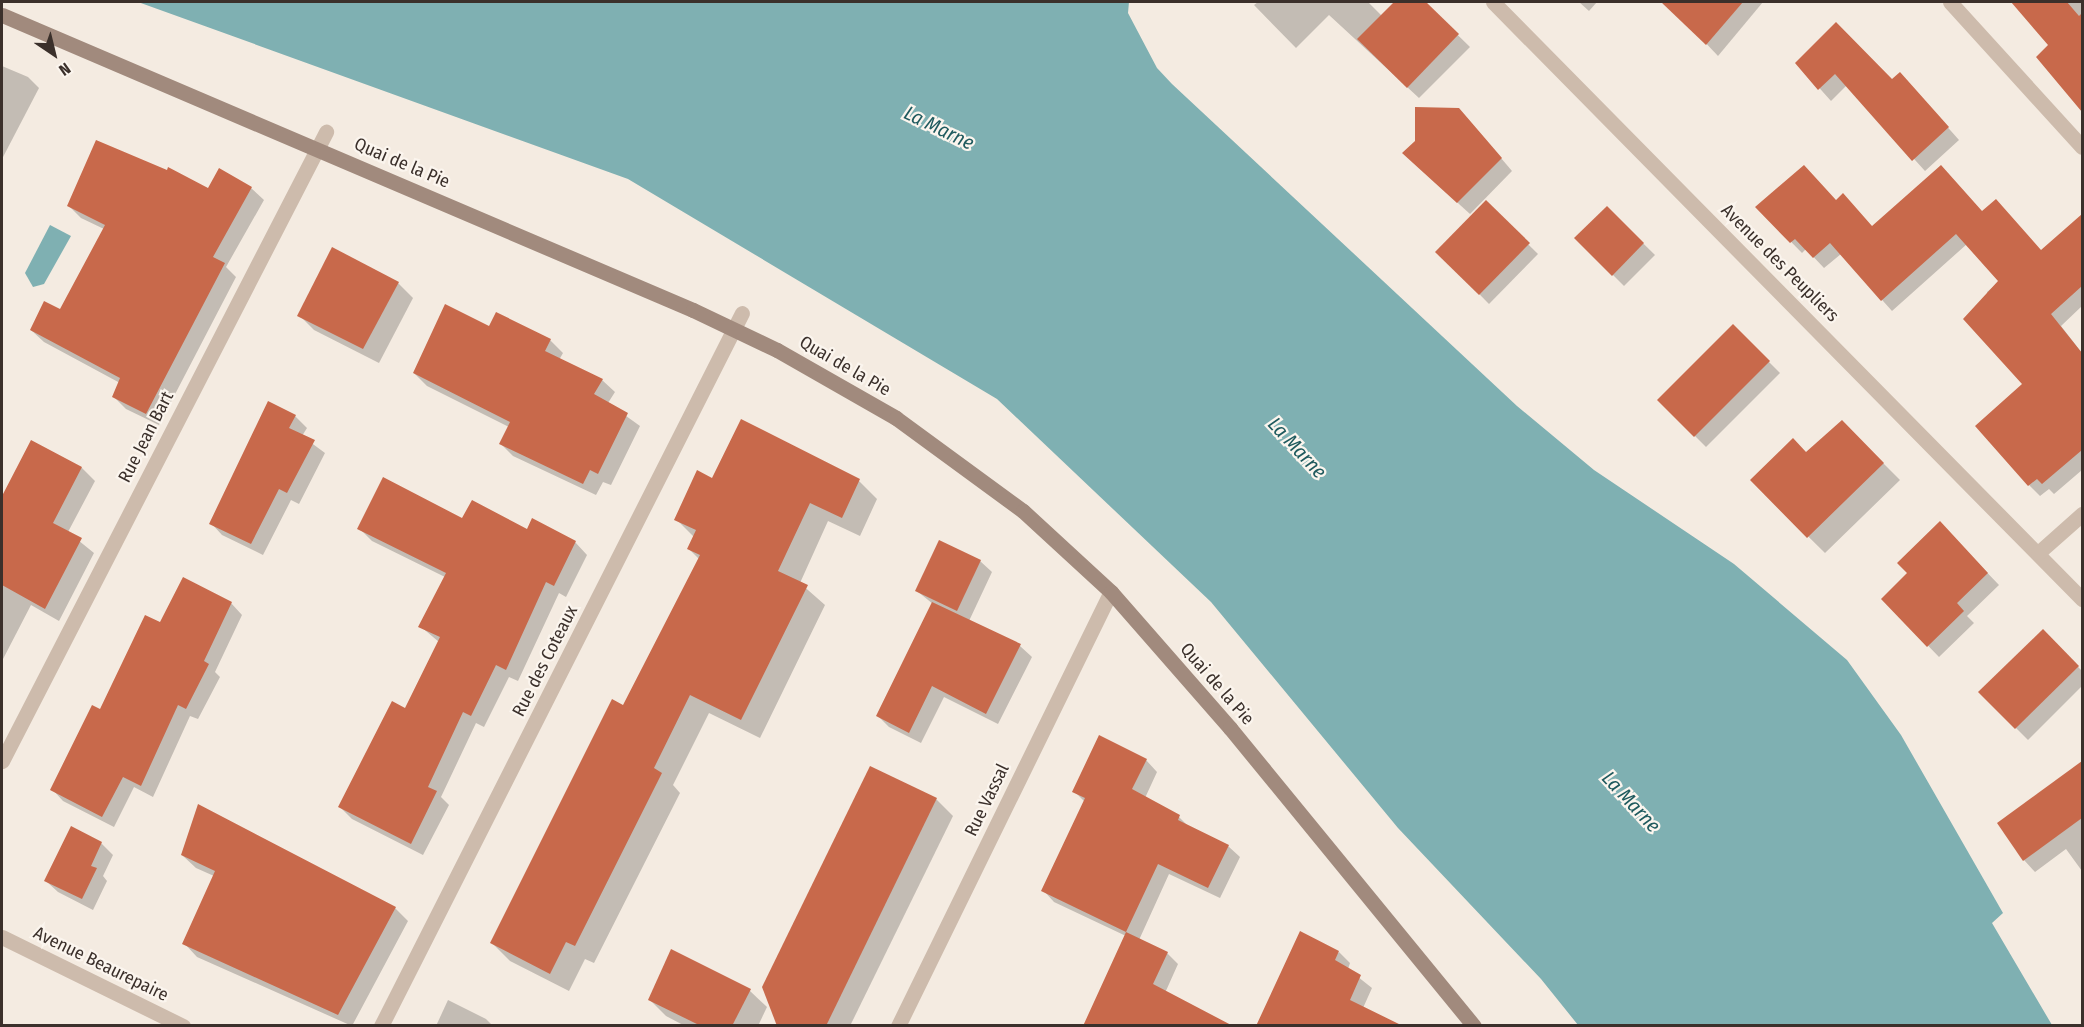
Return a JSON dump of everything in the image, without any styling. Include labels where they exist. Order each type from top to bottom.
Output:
[{"type":"street","name":"Avenue des Peupliers","points":[[1493,2],[2082,598]]},
{"type":"street","points":[[1950,2],[2082,147]]},
{"type":"street","name":"Quai de la Pie","points":[[2,15],[735,330],[896,418],[1023,511],[1111,592],[1230,728],[1474,1026]]},
{"type":"street","name":"Rue Jean Bart","points":[[2,760],[326,132]]},
{"type":"street","name":"Rue des Coteaux","points":[[381,1026],[742,313]]},
{"type":"street","points":[[2038,553],[2082,514]]},
{"type":"street","name":"Rue Vassal","points":[[898,1026],[1111,592]]},
{"type":"street","name":"Avenue Beaurepaire","points":[[2,938],[183,1026]]},
{"type":"water","name":"La Marne","points":[[138,2],[1129,2],[1128,13],[1157,68],[1172,84],[1517,406],[1594,470],[1734,564],[1847,660],[1901,735],[2003,913],[1992,923],[2052,1025],[1578,1025],[1541,979],[1398,828],[1211,602],[997,399],[628,179]]},
{"type":"water","points":[[50,225],[71,236],[44,284],[33,287],[25,273]]},
{"type":"building","points":[[1394,2],[1426,2],[1459,34],[1407,88],[1357,39]]},
{"type":"building","points":[[1661,2],[1743,2],[1706,45]]},
{"type":"building","points":[[2011,2],[2067,2],[2079,16],[2082,13],[2082,112],[2036,57],[2048,45]]},
{"type":"building","points":[[1836,22],[1892,79],[1900,72],[1949,127],[1912,161],[1835,74],[1818,90],[1795,63]]},
{"type":"building","points":[[1415,107],[1459,108],[1502,158],[1457,203],[1402,153],[1415,141]]},
{"type":"building","points":[[96,140],[167,170],[168,167],[208,188],[219,168],[252,187],[213,257],[225,263],[146,414],[112,397],[120,378],[30,330],[44,301],[60,309],[105,225],[67,206]]},
{"type":"building","points":[[1804,165],[1836,200],[1843,193],[1872,226],[1941,165],[1982,211],[1996,199],[2041,250],[2082,214],[2082,286],[2051,314],[2082,353],[2082,450],[2042,484],[2037,479],[2028,486],[1975,426],[2022,384],[1963,319],[1998,281],[1956,234],[1881,301],[1830,243],[1813,258],[1795,239],[1790,243],[1755,207]]},
{"type":"building","points":[[1486,200],[1530,243],[1479,295],[1435,252]]},
{"type":"building","points":[[1607,206],[1644,243],[1612,276],[1574,238]]},
{"type":"building","points":[[332,247],[399,282],[363,349],[297,316]]},
{"type":"building","points":[[445,304],[489,326],[496,312],[551,339],[545,351],[603,379],[594,394],[628,413],[598,474],[590,470],[583,484],[499,444],[510,422],[413,373]]},
{"type":"building","points":[[1733,324],[1770,361],[1694,437],[1657,400]]},
{"type":"building","points":[[268,401],[296,415],[289,428],[315,440],[287,493],[279,489],[251,544],[209,524]]},
{"type":"building","points":[[741,419],[860,479],[842,518],[810,503],[778,571],[808,585],[741,720],[690,695],[654,768],[662,773],[575,946],[566,942],[550,974],[490,943],[612,699],[623,705],[700,555],[687,549],[696,530],[674,520],[697,470],[712,478]]},
{"type":"building","points":[[1842,420],[1884,463],[1807,538],[1750,480],[1793,438],[1806,452]]},
{"type":"building","points":[[31,440],[82,467],[53,523],[82,538],[45,609],[2,585],[2,496]]},
{"type":"building","points":[[383,477],[462,518],[472,500],[527,529],[532,518],[576,541],[554,586],[546,582],[506,670],[496,665],[471,716],[463,712],[428,787],[437,791],[411,844],[338,807],[392,701],[405,708],[440,637],[418,627],[446,573],[357,529]]},
{"type":"building","points":[[1940,521],[1988,573],[1957,603],[1964,611],[1927,647],[1881,599],[1907,573],[1897,563]]},
{"type":"building","points":[[939,540],[981,560],[957,611],[915,591]]},
{"type":"building","points":[[183,577],[232,602],[204,661],[209,664],[186,709],[178,705],[141,786],[123,777],[102,817],[50,790],[92,705],[100,709],[145,615],[160,622]]},
{"type":"building","points":[[932,602],[1021,644],[986,714],[932,686],[909,733],[876,716]]},
{"type":"building","points":[[2043,629],[2079,666],[2015,729],[1978,692]]},
{"type":"building","points":[[1099,735],[1147,759],[1132,789],[1180,815],[1178,820],[1229,845],[1208,888],[1158,864],[1126,932],[1041,891],[1085,798],[1072,792]]},
{"type":"building","points":[[2082,761],[2082,818],[2023,861],[1997,823]]},
{"type":"building","points":[[870,766],[937,798],[826,1026],[777,1026],[762,987]]},
{"type":"building","points":[[198,804],[396,907],[338,1015],[182,944],[215,871],[181,855]]},
{"type":"building","points":[[71,826],[102,842],[91,866],[97,868],[82,899],[44,881]]},
{"type":"building","points":[[1300,931],[1339,951],[1335,960],[1361,975],[1350,1000],[1403,1026],[1256,1026]]},
{"type":"building","points":[[1126,932],[1168,952],[1153,984],[1233,1026],[1083,1026]]},
{"type":"building","points":[[671,949],[751,989],[732,1026],[701,1026],[648,1000]]}]
